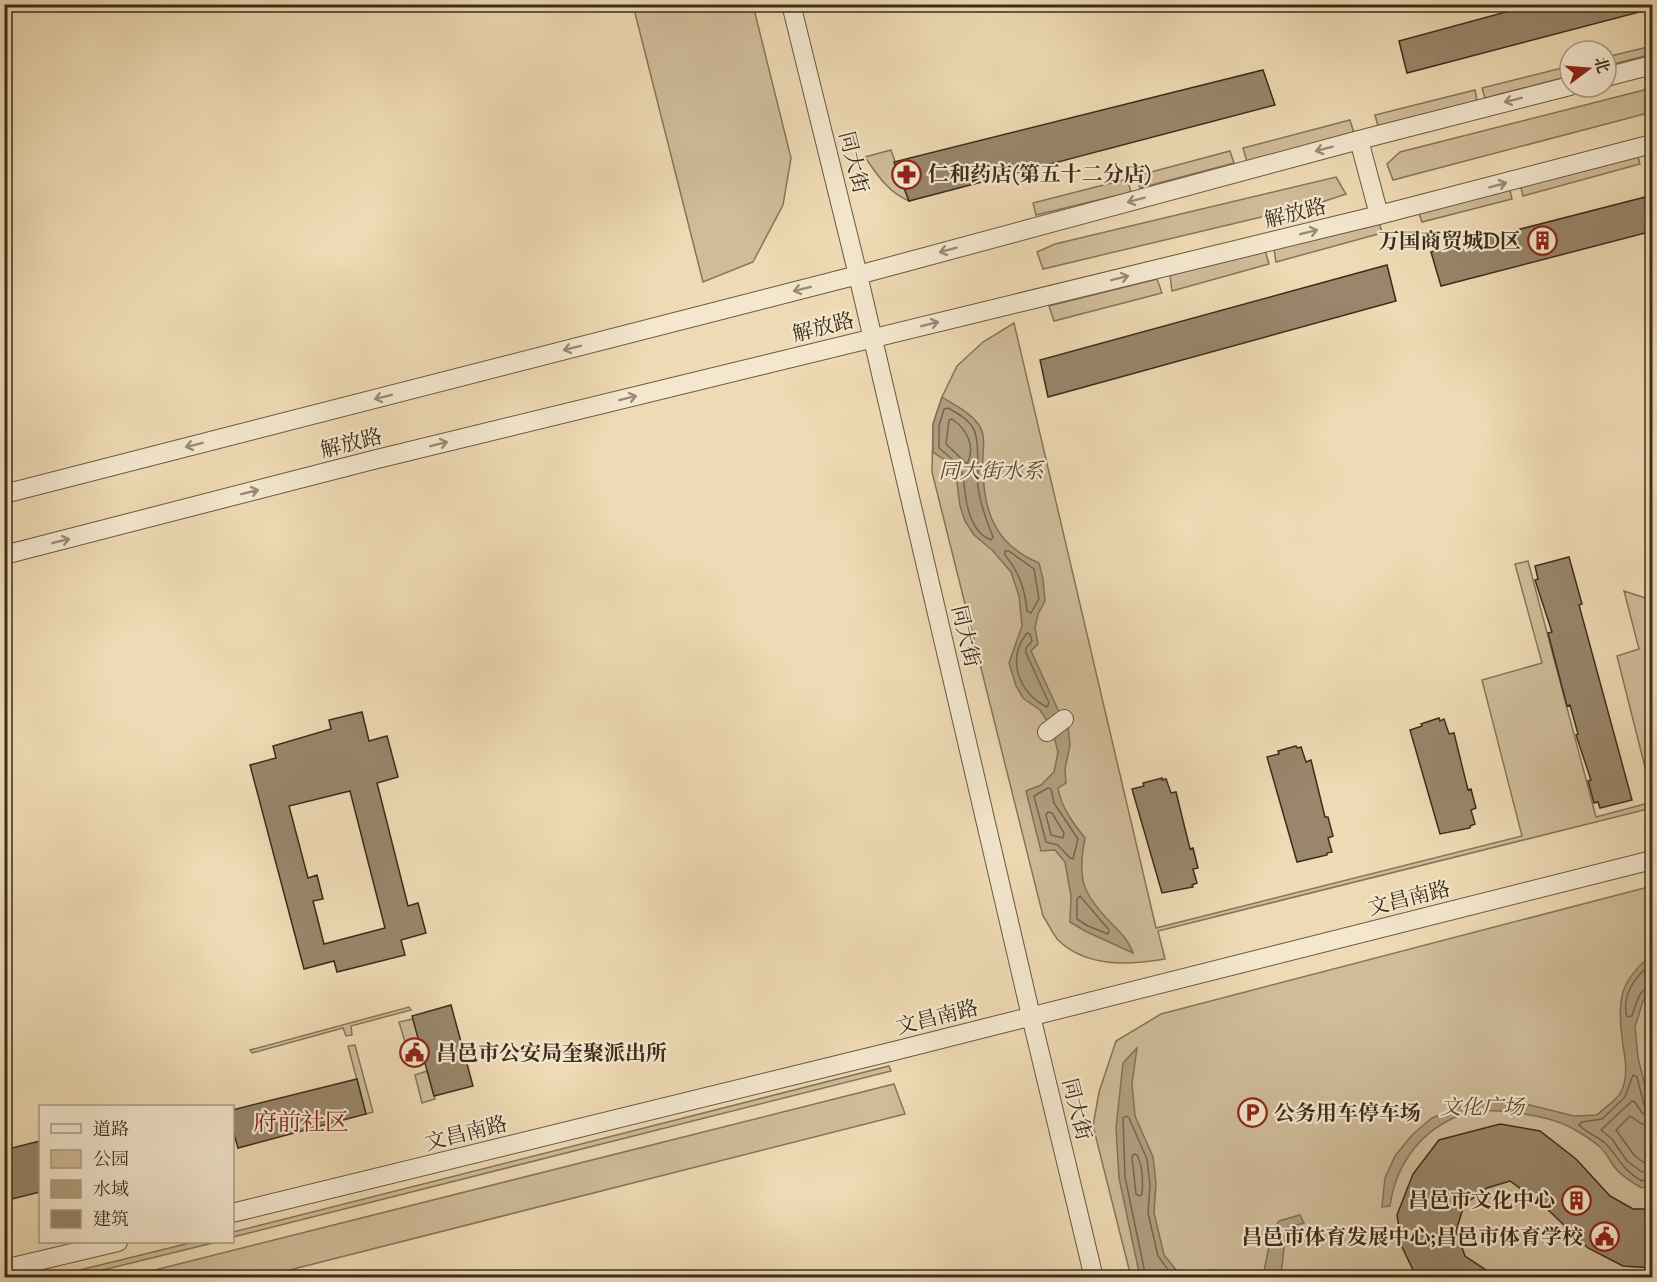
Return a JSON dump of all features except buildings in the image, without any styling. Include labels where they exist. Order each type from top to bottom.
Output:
[{"type":"street","name":"同大街","points":[[791,4],[858,274],[1094,1278]]},
{"type":"street","points":[[1618,74],[1653,65]]},
{"type":"street","points":[[4,494],[858,274],[1558,89]]},
{"type":"street","points":[[1359,140],[1379,215]]},
{"type":"street","name":"解放路","points":[[4,555],[361,463],[1379,215],[1653,144]]},
{"type":"street","points":[[1047,732],[1064,719]]},
{"type":"street","name":"文昌南路","points":[[234,1213],[1653,860]]},
{"type":"street","points":[[4,1269],[114,1243]]},
{"type":"green space","points":[[633,5],[753,5],[791,158],[783,205],[753,262],[703,282]]},
{"type":"green space","points":[[1652,46],[1652,54],[1618,63],[1618,54]]},
{"type":"green space","points":[[1558,69],[1558,79],[1485,98],[1482,88]]},
{"type":"green space","points":[[1652,88],[1652,112],[1393,180],[1387,164],[1400,152],[1609,99],[1618,99],[1618,97]]},
{"type":"green space","points":[[1475,90],[1477,101],[1378,126],[1375,115]]},
{"type":"green space","points":[[1350,120],[1354,133],[1247,162],[1243,148]]},
{"type":"green space","points":[[891,150],[909,201],[889,188],[865,157]]},
{"type":"green space","points":[[1230,151],[1234,163],[1140,188],[1136,176]]},
{"type":"green space","points":[[1637,153],[1640,164],[1523,196],[1520,184]]},
{"type":"green space","points":[[1336,177],[1346,194],[1316,204],[1043,269],[1037,252],[1055,244]]},
{"type":"green space","points":[[1127,179],[1131,192],[1036,215],[1033,203]]},
{"type":"green space","points":[[1509,187],[1512,199],[1422,222],[1418,211]]},
{"type":"green space","points":[[1379,221],[1382,233],[1276,262],[1274,249]]},
{"type":"green space","points":[[1265,250],[1269,264],[1172,291],[1170,275]]},
{"type":"green space","points":[[1157,279],[1162,293],[1054,321],[1049,306]]},
{"type":"green space","name":"同大街水系","points":[[1014,323],[1156,928],[1522,836],[1482,680],[1542,663],[1515,564],[1528,561],[1596,817],[1652,802],[1652,808],[1158,931],[1165,959],[1109,962],[1082,956],[1069,949],[1058,940],[1043,916],[932,472],[933,424],[942,397],[957,366],[983,342]]},
{"type":"green space","points":[[1624,591],[1652,600],[1652,795],[1617,656],[1639,649]]},
{"type":"green space","name":"文化广场","points":[[1652,886],[1652,1277],[1131,1277],[1093,1126],[1099,1092],[1116,1041],[1161,1014]]},
{"type":"green space","points":[[409,1007],[411,1010],[351,1026],[352,1035],[346,1036],[343,1028],[252,1053],[250,1050]]},
{"type":"green space","points":[[413,1019],[420,1045],[407,1049],[399,1022]]},
{"type":"green space","points":[[355,1045],[373,1112],[366,1114],[348,1046]]},
{"type":"green space","points":[[889,1066],[891,1071],[234,1237],[234,1232]]},
{"type":"green space","points":[[427,1071],[435,1099],[422,1103],[415,1075]]},
{"type":"green space","points":[[894,1084],[905,1114],[262,1277],[127,1277]]},
{"type":"green space","points":[[190,1243],[213,1243],[74,1277],[51,1277]]},
{"type":"water","points":[[942,397],[962,409],[979,425],[984,440],[983,466],[986,498],[995,525],[1012,547],[1039,563],[1045,601],[1038,614],[1035,628],[1038,644],[1031,651],[1059,712],[1068,726],[1070,745],[1065,769],[1066,783],[1058,788],[1068,814],[1085,838],[1082,875],[1088,894],[1101,912],[1124,936],[1133,953],[1070,922],[1071,896],[1065,862],[1055,850],[1041,851],[1026,791],[1041,785],[1054,772],[1058,752],[1052,729],[1040,710],[1023,698],[1016,686],[1009,663],[1022,626],[1019,596],[1011,572],[992,550],[974,535],[965,521],[960,506],[956,475],[946,461],[933,452],[933,424]]},
{"type":"water","points":[[1652,955],[1652,989],[1643,1001],[1635,1027],[1638,1058],[1652,1113],[1652,1184],[1642,1188],[1628,1180],[1616,1169],[1600,1147],[1564,1124],[1524,1114],[1476,1111],[1448,1120],[1423,1138],[1405,1162],[1398,1176],[1390,1206],[1382,1207],[1385,1178],[1395,1156],[1412,1135],[1432,1118],[1462,1106],[1487,1101],[1518,1102],[1574,1116],[1597,1115],[1613,1101],[1621,1092],[1626,1064],[1620,1018],[1622,995],[1632,975]]},
{"type":"water","points":[[1137,1048],[1132,1084],[1135,1116],[1153,1157],[1156,1184],[1154,1213],[1164,1255],[1177,1271],[1193,1275],[1212,1270],[1254,1276],[1264,1271],[1272,1231],[1279,1221],[1300,1215],[1304,1223],[1287,1228],[1280,1277],[1140,1277],[1119,1178],[1116,1128],[1123,1063]]},
{"type":"place","name":"仁和药店(第五十二分店)","points":[[907,174]]},
{"type":"place","name":"万国商贸城D区","points":[[1542,241]]},
{"type":"place","name":"昌邑市公安局奎聚派出所","points":[[415,1053]]},
{"type":"place","name":"公务用车停车场","points":[[1253,1113]]},
{"type":"place","name":"昌邑市文化中心","points":[[1576,1200]]},
{"type":"place","name":"昌邑市体育发展中心;昌邑市体育学校","points":[[1604,1237]]},
{"type":"district","name":"府前社区","points":[[301,1122]]}]
